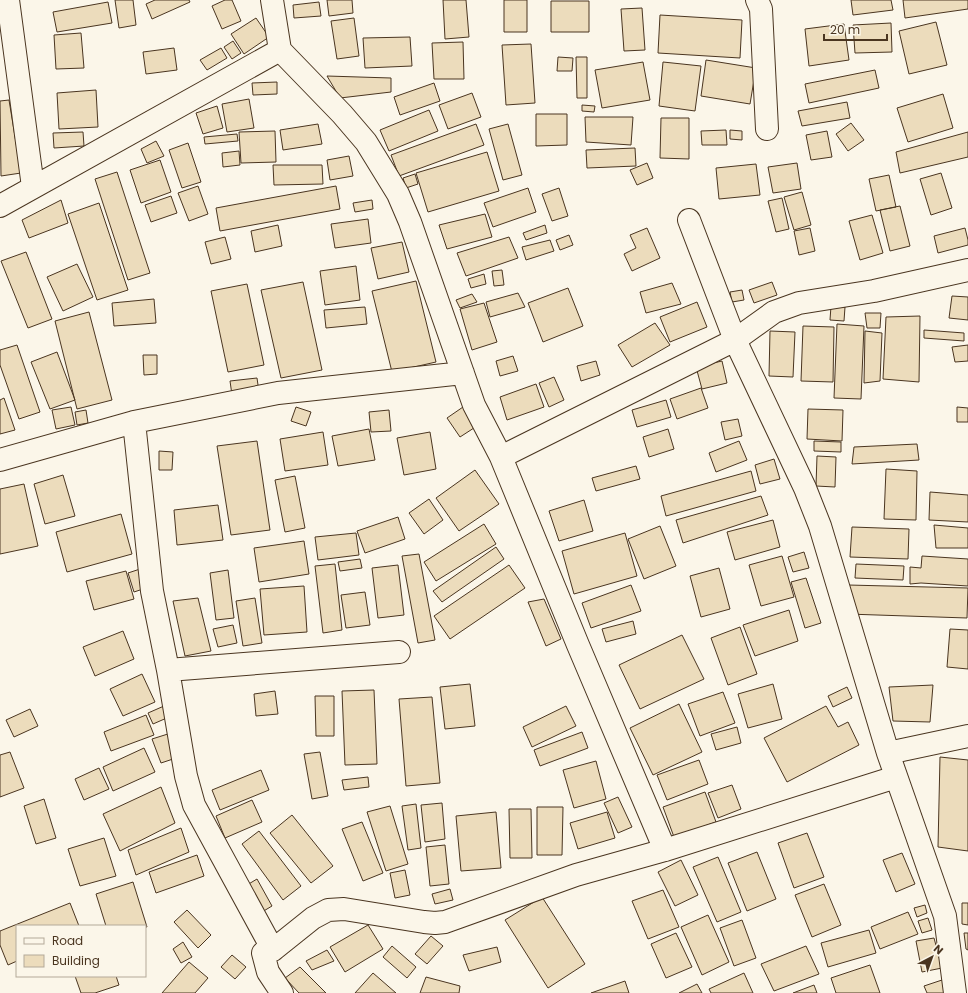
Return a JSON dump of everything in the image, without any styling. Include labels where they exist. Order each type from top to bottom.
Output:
[{"type":"street","points":[[8,0],[33,187]]},
{"type":"street","points":[[272,0],[280,50],[342,114],[366,142],[398,194],[410,222],[474,405],[501,456],[578,645],[665,850]]},
{"type":"street","points":[[757,0],[761,9],[767,129]]},
{"type":"street","points":[[0,206],[280,50]]},
{"type":"street","points":[[689,220],[735,340],[805,488],[820,526],[888,753],[945,916],[955,993]]},
{"type":"street","points":[[501,456],[735,340],[774,312],[799,303],[874,291],[968,270]]},
{"type":"street","points":[[0,460],[134,422],[278,393],[463,373]]},
{"type":"street","points":[[134,422],[152,591],[168,670],[186,776],[194,805],[274,950]]},
{"type":"street","points":[[168,670],[399,652]]},
{"type":"street","points":[[888,753],[968,736]]},
{"type":"street","points":[[282,993],[268,972],[264,953],[274,950],[313,918],[328,910],[344,909],[424,922],[445,922],[576,875],[665,850],[896,777]]},
{"type":"building","points":[[115,0],[133,0],[136,25],[119,28]]},
{"type":"building","points":[[155,0],[189,0],[190,2],[152,19],[146,4]]},
{"type":"building","points":[[225,0],[232,0],[241,21],[222,29],[212,6]]},
{"type":"building","points":[[327,0],[352,0],[353,13],[329,16]]},
{"type":"building","points":[[443,0],[466,0],[469,37],[445,39]]},
{"type":"building","points":[[504,0],[527,0],[527,32],[504,32]]},
{"type":"building","points":[[851,0],[891,0],[893,10],[853,15]]},
{"type":"building","points":[[903,0],[968,0],[968,9],[905,18]]},
{"type":"building","points":[[551,1],[589,1],[589,32],[551,32]]},
{"type":"building","points":[[108,2],[112,23],[57,32],[53,12]]},
{"type":"building","points":[[319,2],[321,16],[294,18],[293,5]]},
{"type":"building","points":[[642,8],[645,50],[624,51],[621,9]]},
{"type":"building","points":[[660,15],[742,20],[740,58],[658,53]]},
{"type":"building","points":[[256,18],[269,37],[244,54],[231,34]]},
{"type":"building","points":[[354,18],[359,56],[337,59],[331,21]]},
{"type":"building","points":[[936,22],[947,65],[909,74],[899,31]]},
{"type":"building","points":[[891,23],[892,52],[855,53],[853,25]]},
{"type":"building","points":[[844,24],[849,60],[809,66],[805,29]]},
{"type":"building","points":[[81,33],[84,68],[56,69],[54,35]]},
{"type":"building","points":[[410,37],[412,66],[365,68],[363,38]]},
{"type":"building","points":[[233,41],[241,53],[232,59],[224,47]]},
{"type":"building","points":[[463,42],[464,79],[434,79],[432,43]]},
{"type":"building","points":[[531,44],[535,103],[506,105],[502,45]]},
{"type":"building","points":[[174,48],[177,70],[146,74],[143,52]]},
{"type":"building","points":[[221,48],[227,58],[207,70],[200,60]]},
{"type":"building","points":[[558,57],[573,58],[572,71],[557,71]]},
{"type":"building","points":[[576,57],[587,57],[587,98],[577,98]]},
{"type":"building","points":[[706,60],[756,68],[750,104],[701,96]]},
{"type":"building","points":[[643,62],[650,100],[602,108],[595,70]]},
{"type":"building","points":[[663,62],[701,66],[695,111],[659,106]]},
{"type":"building","points":[[875,70],[879,88],[809,103],[805,84]]},
{"type":"building","points":[[327,76],[391,78],[391,92],[340,98]]},
{"type":"building","points":[[277,82],[277,94],[253,95],[252,83]]},
{"type":"building","points":[[434,83],[440,101],[400,115],[394,97]]},
{"type":"building","points":[[96,90],[98,127],[59,129],[57,93]]},
{"type":"building","points":[[472,93],[481,117],[448,129],[439,105]]},
{"type":"building","points":[[943,94],[953,128],[908,142],[897,108]]},
{"type":"building","points":[[249,99],[254,128],[227,132],[222,104]]},
{"type":"building","points":[[9,100],[21,173],[1,176],[0,101]]},
{"type":"building","points":[[847,102],[850,118],[802,126],[798,111]]},
{"type":"building","points":[[582,105],[595,106],[594,112],[582,111]]},
{"type":"building","points":[[217,106],[223,128],[203,134],[196,113]]},
{"type":"building","points":[[429,110],[438,131],[389,151],[380,130]]},
{"type":"building","points":[[536,114],[567,114],[567,145],[536,146]]},
{"type":"building","points":[[585,117],[633,117],[631,145],[586,142]]},
{"type":"building","points":[[661,118],[689,118],[689,159],[660,158]]},
{"type":"building","points":[[851,123],[864,140],[848,151],[836,134]]},
{"type":"building","points":[[318,124],[322,144],[283,150],[280,130]]},
{"type":"building","points":[[476,124],[484,145],[399,176],[391,155]]},
{"type":"building","points":[[508,124],[522,175],[503,180],[489,129]]},
{"type":"building","points":[[726,130],[727,145],[702,145],[701,131]]},
{"type":"building","points":[[730,130],[742,131],[742,140],[730,139]]},
{"type":"building","points":[[275,131],[276,162],[241,163],[239,132]]},
{"type":"building","points":[[827,131],[832,157],[811,160],[806,135]]},
{"type":"building","points":[[83,132],[84,146],[54,148],[53,133]]},
{"type":"building","points":[[968,132],[968,157],[900,173],[896,152]]},
{"type":"building","points":[[237,134],[238,141],[205,144],[204,137]]},
{"type":"building","points":[[156,141],[164,156],[147,163],[141,149]]},
{"type":"building","points":[[188,143],[201,182],[182,188],[169,150]]},
{"type":"building","points":[[635,148],[636,166],[587,168],[586,150]]},
{"type":"building","points":[[239,151],[240,165],[223,167],[222,153]]},
{"type":"building","points":[[487,152],[499,191],[428,212],[416,173]]},
{"type":"building","points":[[349,156],[353,176],[330,180],[327,160]]},
{"type":"building","points":[[160,160],[171,192],[141,203],[130,170]]},
{"type":"building","points":[[647,163],[653,178],[637,185],[630,170]]},
{"type":"building","points":[[797,163],[801,189],[773,193],[768,167]]},
{"type":"building","points":[[756,164],[760,195],[719,199],[716,168]]},
{"type":"building","points":[[273,165],[322,165],[323,184],[274,185]]},
{"type":"building","points":[[117,172],[150,273],[128,280],[95,179]]},
{"type":"building","points":[[941,173],[952,208],[931,215],[920,179]]},
{"type":"building","points":[[415,174],[418,184],[406,188],[403,178]]},
{"type":"building","points":[[889,175],[896,207],[876,211],[869,179]]},
{"type":"building","points":[[198,186],[208,214],[189,221],[178,193]]},
{"type":"building","points":[[336,186],[340,209],[220,231],[216,208]]},
{"type":"building","points":[[528,188],[536,212],[493,227],[484,203]]},
{"type":"building","points":[[559,188],[568,216],[552,221],[542,194]]},
{"type":"building","points":[[802,192],[811,225],[794,230],[784,197]]},
{"type":"building","points":[[171,196],[177,213],[151,222],[145,205]]},
{"type":"building","points":[[782,198],[789,229],[776,232],[768,201]]},
{"type":"building","points":[[61,200],[68,223],[29,238],[22,220]]},
{"type":"building","points":[[372,200],[373,209],[355,212],[353,203]]},
{"type":"building","points":[[99,203],[128,290],[97,300],[68,214]]},
{"type":"building","points":[[900,206],[910,246],[890,251],[880,210]]},
{"type":"building","points":[[485,214],[492,237],[447,249],[439,225]]},
{"type":"building","points":[[872,215],[883,253],[860,260],[849,221]]},
{"type":"building","points":[[368,219],[371,243],[335,248],[331,224]]},
{"type":"building","points":[[278,225],[282,246],[255,252],[251,231]]},
{"type":"building","points":[[545,225],[547,233],[526,240],[523,233]]},
{"type":"building","points":[[647,228],[660,258],[632,271],[624,254],[636,248],[630,235]]},
{"type":"building","points":[[810,228],[815,251],[799,255],[794,231]]},
{"type":"building","points":[[965,228],[968,245],[938,253],[934,236]]},
{"type":"building","points":[[569,235],[573,245],[560,250],[556,240]]},
{"type":"building","points":[[225,237],[231,259],[211,264],[205,242]]},
{"type":"building","points":[[509,237],[518,258],[466,276],[457,253]]},
{"type":"building","points":[[550,240],[554,251],[526,260],[522,247]]},
{"type":"building","points":[[402,242],[409,272],[378,279],[371,248]]},
{"type":"building","points":[[26,252],[52,319],[28,328],[1,261]]},
{"type":"building","points":[[77,264],[93,297],[63,311],[47,277]]},
{"type":"building","points":[[356,266],[360,300],[325,305],[320,271]]},
{"type":"building","points":[[502,270],[504,285],[494,286],[492,271]]},
{"type":"building","points":[[484,274],[486,284],[471,288],[468,279]]},
{"type":"building","points":[[416,281],[436,362],[392,372],[372,291]]},
{"type":"building","points":[[303,282],[322,370],[281,378],[261,290]]},
{"type":"building","points":[[772,282],[777,295],[754,303],[749,290]]},
{"type":"building","points":[[672,283],[681,304],[646,313],[640,292]]},
{"type":"building","points":[[247,284],[264,365],[228,372],[211,291]]},
{"type":"building","points":[[568,288],[583,326],[543,342],[528,303]]},
{"type":"building","points":[[742,290],[744,300],[732,302],[730,292]]},
{"type":"building","points":[[518,293],[525,307],[490,317],[486,302]]},
{"type":"building","points":[[472,294],[477,302],[460,308],[456,300]]},
{"type":"building","points":[[952,296],[968,297],[968,320],[949,318]]},
{"type":"building","points":[[154,299],[156,323],[114,326],[112,303]]},
{"type":"building","points":[[697,302],[707,327],[670,342],[660,317]]},
{"type":"building","points":[[484,303],[497,342],[472,350],[460,309]]},
{"type":"building","points":[[831,306],[845,307],[844,321],[830,320]]},
{"type":"building","points":[[365,307],[367,324],[326,328],[324,310]]},
{"type":"building","points":[[89,312],[112,400],[77,409],[55,321]]},
{"type":"building","points":[[865,313],[881,313],[880,328],[867,328]]},
{"type":"building","points":[[920,316],[919,382],[883,379],[886,317]]},
{"type":"building","points":[[655,323],[670,345],[632,367],[618,345]]},
{"type":"building","points":[[837,324],[864,326],[861,399],[834,398]]},
{"type":"building","points":[[803,326],[834,327],[833,382],[801,381]]},
{"type":"building","points":[[924,330],[964,333],[964,341],[924,338]]},
{"type":"building","points":[[770,331],[795,332],[793,377],[769,376]]},
{"type":"building","points":[[865,331],[882,333],[880,381],[864,383]]},
{"type":"building","points":[[17,345],[40,412],[19,419],[0,365],[0,350]]},
{"type":"building","points":[[968,345],[968,361],[955,362],[952,347]]},
{"type":"building","points":[[57,352],[75,400],[50,409],[31,362]]},
{"type":"building","points":[[143,355],[157,355],[157,374],[144,375]]},
{"type":"building","points":[[513,356],[518,371],[500,376],[496,361]]},
{"type":"building","points":[[596,361],[600,375],[581,381],[577,366]]},
{"type":"building","points":[[722,361],[727,383],[702,389],[696,367]]},
{"type":"building","points":[[554,377],[564,400],[549,407],[539,383]]},
{"type":"building","points":[[257,378],[259,392],[232,395],[230,381]]},
{"type":"building","points":[[536,384],[544,407],[507,420],[500,397]]},
{"type":"building","points":[[701,388],[708,408],[677,419],[670,399]]},
{"type":"building","points":[[4,398],[15,430],[0,434],[0,400]]},
{"type":"building","points":[[666,400],[671,417],[637,427],[632,410]]},
{"type":"building","points":[[71,407],[75,425],[56,429],[52,410]]},
{"type":"building","points":[[296,407],[311,412],[306,426],[291,421]]},
{"type":"building","points":[[463,407],[477,426],[460,437],[447,418]]},
{"type":"building","points":[[957,407],[968,408],[968,422],[957,422]]},
{"type":"building","points":[[808,409],[843,410],[842,441],[807,439]]},
{"type":"building","points":[[86,410],[88,423],[77,425],[75,412]]},
{"type":"building","points":[[389,410],[391,431],[371,432],[369,412]]},
{"type":"building","points":[[738,419],[742,436],[725,440],[721,422]]},
{"type":"building","points":[[369,429],[375,460],[338,466],[332,436]]},
{"type":"building","points":[[668,429],[674,449],[649,457],[643,437]]},
{"type":"building","points":[[323,432],[328,465],[285,471],[280,439]]},
{"type":"building","points":[[430,432],[436,469],[404,475],[397,438]]},
{"type":"building","points":[[257,441],[270,530],[231,535],[217,446]]},
{"type":"building","points":[[739,441],[747,460],[716,472],[709,453]]},
{"type":"building","points":[[814,441],[841,442],[841,452],[814,451]]},
{"type":"building","points":[[917,444],[919,460],[852,464],[854,447]]},
{"type":"building","points":[[159,451],[173,452],[172,470],[159,470]]},
{"type":"building","points":[[817,456],[836,457],[835,487],[816,486]]},
{"type":"building","points":[[774,459],[780,479],[760,484],[755,465]]},
{"type":"building","points":[[636,466],[640,479],[596,491],[592,478]]},
{"type":"building","points":[[886,469],[917,471],[916,520],[884,519]]},
{"type":"building","points":[[475,470],[499,504],[459,531],[436,498]]},
{"type":"building","points":[[751,471],[756,491],[666,516],[661,496]]},
{"type":"building","points":[[63,475],[75,516],[45,524],[34,484]]},
{"type":"building","points":[[295,476],[305,528],[285,532],[275,480]]},
{"type":"building","points":[[24,484],[38,546],[0,554],[0,489]]},
{"type":"building","points":[[930,492],[968,495],[968,522],[929,520]]},
{"type":"building","points":[[761,496],[768,515],[683,543],[676,520]]},
{"type":"building","points":[[429,499],[443,520],[424,534],[409,513]]},
{"type":"building","points":[[584,500],[593,531],[559,541],[549,511]]},
{"type":"building","points":[[218,505],[223,540],[177,545],[174,510]]},
{"type":"building","points":[[121,514],[132,554],[67,572],[56,532]]},
{"type":"building","points":[[398,517],[405,539],[365,553],[357,531]]},
{"type":"building","points":[[773,520],[780,547],[735,560],[727,532]]},
{"type":"building","points":[[484,524],[496,544],[436,581],[424,562]]},
{"type":"building","points":[[934,525],[968,528],[968,548],[936,548]]},
{"type":"building","points":[[660,526],[676,566],[644,579],[628,539]]},
{"type":"building","points":[[852,527],[909,529],[908,559],[850,557]]},
{"type":"building","points":[[356,533],[359,555],[318,560],[315,537]]},
{"type":"building","points":[[625,533],[637,576],[574,594],[562,551]]},
{"type":"building","points":[[304,541],[309,574],[259,582],[254,548]]},
{"type":"building","points":[[496,547],[504,559],[442,602],[433,591]]},
{"type":"building","points":[[804,552],[809,568],[793,572],[788,557]]},
{"type":"building","points":[[419,554],[435,640],[418,643],[402,556]]},
{"type":"building","points":[[782,556],[794,597],[761,606],[749,565]]},
{"type":"building","points":[[922,556],[968,559],[968,586],[921,583],[910,584],[910,567],[921,568]]},
{"type":"building","points":[[360,559],[362,568],[340,571],[338,562]]},
{"type":"building","points":[[335,564],[342,630],[323,633],[315,566]]},
{"type":"building","points":[[856,564],[904,566],[903,580],[855,578]]},
{"type":"building","points":[[398,565],[404,615],[378,618],[372,568]]},
{"type":"building","points":[[509,565],[525,588],[450,639],[434,616]]},
{"type":"building","points":[[719,568],[730,609],[701,617],[690,576]]},
{"type":"building","points":[[140,569],[146,588],[134,592],[128,573]]},
{"type":"building","points":[[228,570],[234,618],[216,620],[210,573]]},
{"type":"building","points":[[126,571],[134,599],[94,610],[86,581]]},
{"type":"building","points":[[806,578],[821,623],[805,628],[791,582]]},
{"type":"building","points":[[631,585],[641,611],[591,628],[582,603]]},
{"type":"building","points":[[848,585],[968,588],[967,618],[847,614]]},
{"type":"building","points":[[304,586],[307,632],[264,635],[260,589]]},
{"type":"building","points":[[365,592],[370,625],[346,628],[341,595]]},
{"type":"building","points":[[198,598],[211,651],[185,656],[173,601]]},
{"type":"building","points":[[255,598],[262,643],[243,646],[236,601]]},
{"type":"building","points":[[544,599],[561,639],[546,646],[528,602]]},
{"type":"building","points":[[789,610],[798,641],[755,656],[743,625]]},
{"type":"building","points":[[633,621],[636,634],[606,642],[602,629]]},
{"type":"building","points":[[233,625],[237,643],[218,647],[213,629]]},
{"type":"building","points":[[740,627],[757,674],[728,685],[711,638]]},
{"type":"building","points":[[950,629],[968,630],[968,669],[947,667]]},
{"type":"building","points":[[123,631],[134,659],[95,676],[83,647]]},
{"type":"building","points":[[682,635],[704,679],[640,709],[619,665]]},
{"type":"building","points":[[142,674],[155,702],[123,716],[110,689]]},
{"type":"building","points":[[470,684],[475,726],[445,729],[440,687]]},
{"type":"building","points":[[773,684],[782,719],[748,728],[738,694]]},
{"type":"building","points":[[933,685],[930,722],[893,721],[889,687]]},
{"type":"building","points":[[847,687],[852,698],[833,707],[828,696]]},
{"type":"building","points":[[374,690],[377,764],[345,765],[342,691]]},
{"type":"building","points":[[275,691],[278,714],[256,716],[254,694]]},
{"type":"building","points":[[723,692],[735,723],[700,736],[688,704]]},
{"type":"building","points":[[315,696],[334,696],[334,736],[316,736]]},
{"type":"building","points":[[432,697],[440,783],[406,786],[399,699]]},
{"type":"building","points":[[679,704],[702,752],[653,775],[630,728]]},
{"type":"building","points":[[164,706],[169,717],[153,724],[148,713]]},
{"type":"building","points":[[566,706],[576,726],[532,747],[523,727]]},
{"type":"building","points":[[826,706],[838,727],[848,722],[859,745],[787,782],[764,738]]},
{"type":"building","points":[[30,709],[38,726],[14,737],[6,720]]},
{"type":"building","points":[[146,715],[154,735],[111,751],[104,732]]},
{"type":"building","points":[[737,727],[741,743],[716,750],[711,734]]},
{"type":"building","points":[[582,732],[588,748],[540,766],[534,750]]},
{"type":"building","points":[[171,733],[179,757],[161,763],[152,739]]},
{"type":"building","points":[[144,748],[155,772],[113,791],[103,767]]},
{"type":"building","points":[[10,752],[24,788],[0,797],[0,755]]},
{"type":"building","points":[[320,752],[328,796],[312,799],[304,754]]},
{"type":"building","points":[[940,757],[968,760],[968,851],[938,847]]},
{"type":"building","points":[[699,760],[708,784],[667,800],[657,775]]},
{"type":"building","points":[[596,761],[606,799],[574,808],[563,770]]},
{"type":"building","points":[[99,768],[109,789],[84,800],[75,779]]},
{"type":"building","points":[[261,770],[269,790],[220,810],[212,790]]},
{"type":"building","points":[[368,777],[369,787],[344,790],[342,780]]},
{"type":"building","points":[[732,785],[741,809],[718,818],[708,793]]},
{"type":"building","points":[[161,787],[175,823],[120,851],[103,814]]},
{"type":"building","points":[[705,792],[716,822],[674,837],[663,807]]},
{"type":"building","points":[[618,797],[632,827],[618,833],[604,803]]},
{"type":"building","points":[[44,799],[56,838],[36,844],[24,806]]},
{"type":"building","points":[[252,800],[262,822],[225,838],[216,816]]},
{"type":"building","points":[[442,803],[445,839],[425,842],[421,805]]},
{"type":"building","points":[[416,804],[421,848],[408,850],[402,806]]},
{"type":"building","points":[[390,806],[408,864],[386,871],[367,812]]},
{"type":"building","points":[[537,807],[563,807],[562,855],[537,855]]},
{"type":"building","points":[[509,809],[531,809],[532,858],[510,858]]},
{"type":"building","points":[[496,812],[501,868],[461,871],[456,816]]},
{"type":"building","points":[[607,812],[615,838],[578,849],[570,823]]},
{"type":"building","points":[[292,815],[333,866],[311,883],[270,833]]},
{"type":"building","points":[[362,822],[383,873],[363,881],[342,829]]},
{"type":"building","points":[[181,828],[189,852],[136,875],[128,850]]},
{"type":"building","points":[[259,831],[301,886],[283,900],[242,844]]},
{"type":"building","points":[[807,833],[824,877],[794,888],[778,843]]},
{"type":"building","points":[[104,838],[116,876],[80,886],[68,849]]},
{"type":"building","points":[[445,845],[449,884],[430,886],[426,847]]},
{"type":"building","points":[[757,852],[776,899],[747,911],[728,863]]},
{"type":"building","points":[[902,853],[915,884],[896,892],[883,860]]},
{"type":"building","points":[[197,855],[204,876],[156,893],[149,872]]},
{"type":"building","points":[[718,857],[741,912],[717,922],[693,867]]},
{"type":"building","points":[[681,860],[698,895],[675,906],[658,872]]},
{"type":"building","points":[[405,870],[410,895],[395,898],[390,873]]},
{"type":"building","points":[[257,879],[272,906],[262,912],[247,885]]},
{"type":"building","points":[[133,882],[147,927],[146,925],[106,925],[96,894]]},
{"type":"building","points":[[824,884],[841,925],[812,937],[795,895]]},
{"type":"building","points":[[450,889],[453,900],[435,904],[432,894]]},
{"type":"building","points":[[663,890],[679,927],[648,939],[632,901]]},
{"type":"building","points":[[542,897],[585,964],[548,988],[505,920]]},
{"type":"building","points":[[70,903],[79,925],[16,925],[16,961],[8,965],[0,945],[0,931]]},
{"type":"building","points":[[962,903],[968,903],[968,925],[962,924]]},
{"type":"building","points":[[925,905],[927,913],[917,917],[914,908]]},
{"type":"building","points":[[187,910],[211,935],[198,948],[174,922]]},
{"type":"building","points":[[908,912],[918,934],[880,949],[871,927]]},
{"type":"building","points":[[708,915],[729,962],[702,975],[681,927]]},
{"type":"building","points":[[928,918],[932,930],[922,933],[918,921]]},
{"type":"building","points":[[742,920],[756,958],[734,966],[720,928]]},
{"type":"building","points":[[368,925],[383,949],[345,972],[330,947]]},
{"type":"building","points":[[869,930],[876,953],[828,967],[821,943]]},
{"type":"building","points":[[676,933],[692,967],[666,978],[651,944]]},
{"type":"building","points":[[964,933],[968,933],[968,950],[966,949]]},
{"type":"building","points":[[431,936],[443,946],[427,964],[415,954]]},
{"type":"building","points":[[934,938],[942,968],[922,972],[916,941]]},
{"type":"building","points":[[183,942],[192,957],[181,963],[173,949]]},
{"type":"building","points":[[392,946],[416,967],[407,978],[383,957]]},
{"type":"building","points":[[806,946],[819,974],[774,991],[761,964]]},
{"type":"building","points":[[497,947],[501,962],[469,971],[463,955]]},
{"type":"building","points":[[327,950],[334,961],[312,970],[306,961]]},
{"type":"building","points":[[232,955],[246,967],[235,979],[221,967]]},
{"type":"building","points":[[189,962],[208,978],[195,993],[162,993]]},
{"type":"building","points":[[870,965],[880,993],[836,993],[831,978]]},
{"type":"building","points":[[300,967],[326,993],[299,993],[285,978]]},
{"type":"building","points":[[373,973],[396,993],[355,993]]},
{"type":"building","points":[[744,973],[753,993],[711,993],[709,989]]},
{"type":"building","points":[[75,977],[116,977],[119,985],[95,993],[81,993]]},
{"type":"building","points":[[426,977],[460,986],[459,993],[420,993]]},
{"type":"building","points":[[948,978],[951,993],[927,993],[924,986]]},
{"type":"building","points":[[625,981],[629,993],[591,993]]},
{"type":"building","points":[[697,984],[702,993],[679,993]]},
{"type":"building","points":[[814,985],[817,993],[793,993]]}]
